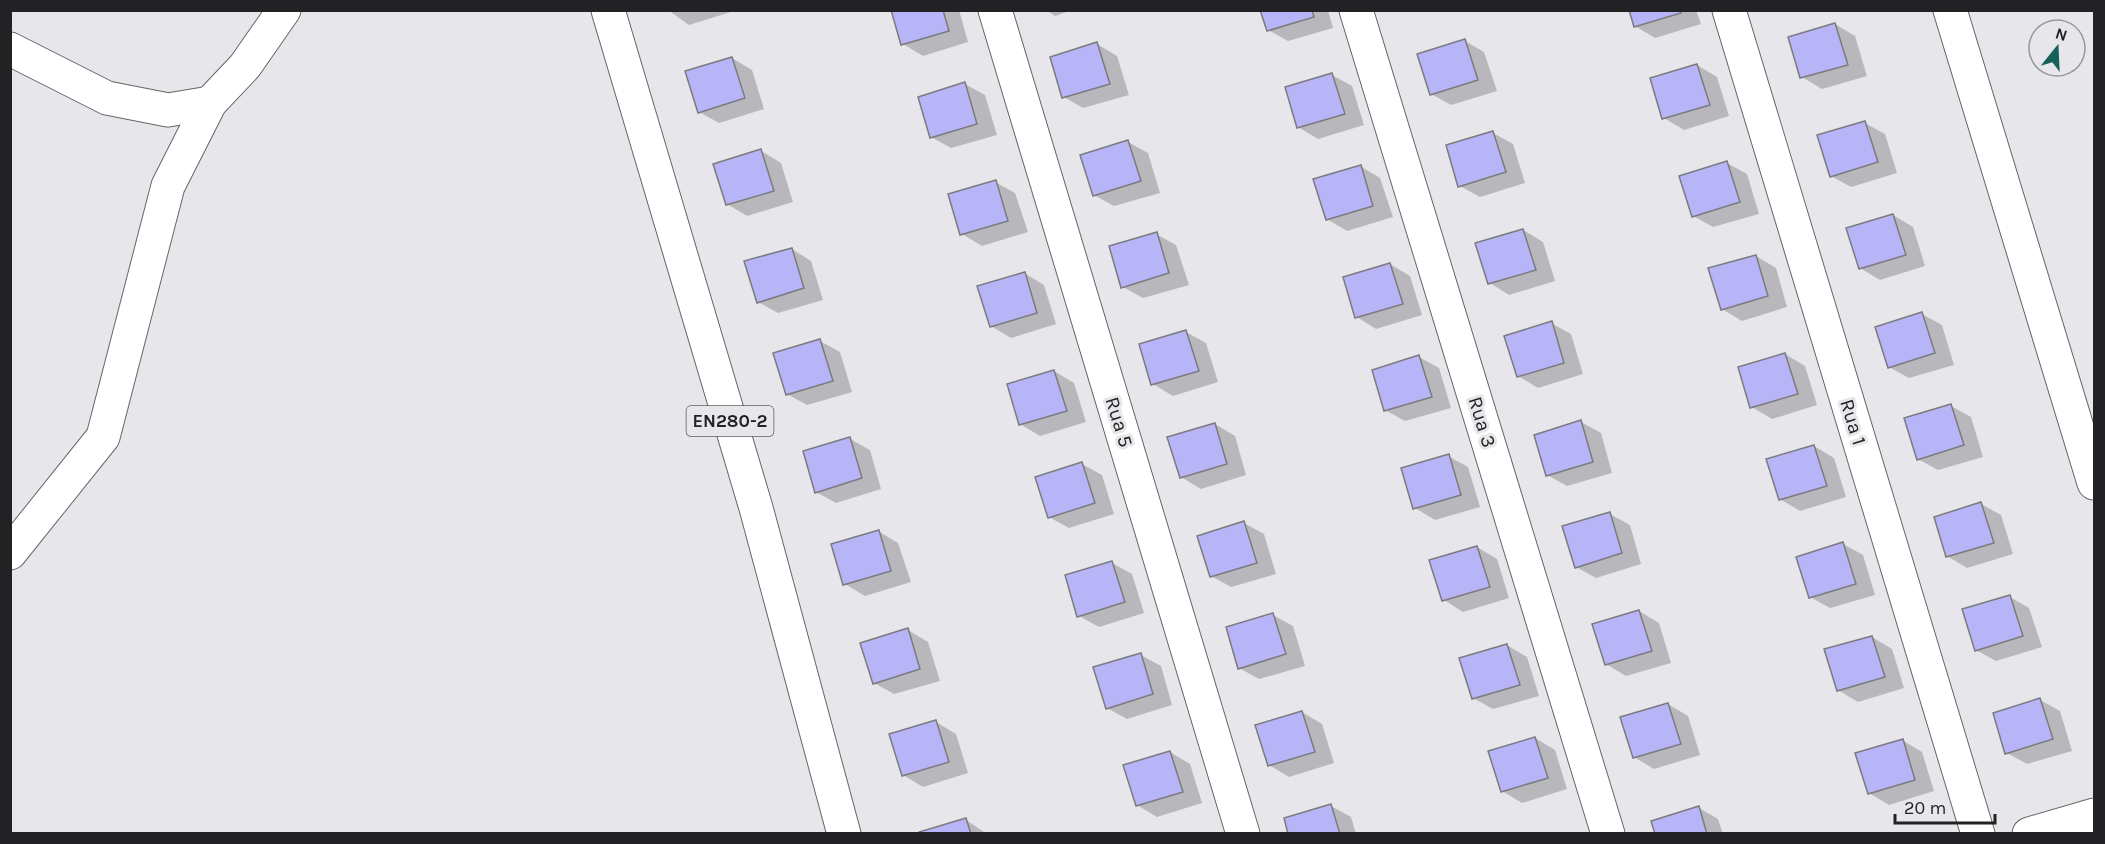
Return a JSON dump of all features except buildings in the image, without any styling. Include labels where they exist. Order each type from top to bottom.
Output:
[{"type":"street","points":[[10,553],[103,437],[168,186],[210,103],[245,66],[284,10]]},
{"type":"street","name":"EN280-2","points":[[608,10],[756,508],[844,834]]},
{"type":"street","name":"Rua 5","points":[[995,10],[1244,834]]},
{"type":"street","name":"Rua 3","points":[[1356,10],[1608,834]]},
{"type":"street","name":"Rua 1","points":[[1729,10],[1978,834]]},
{"type":"street","points":[[1950,10],[2094,483]]},
{"type":"street","points":[[10,49],[106,98],[168,110],[210,103]]},
{"type":"street","points":[[2029,834],[2094,815]]}]
